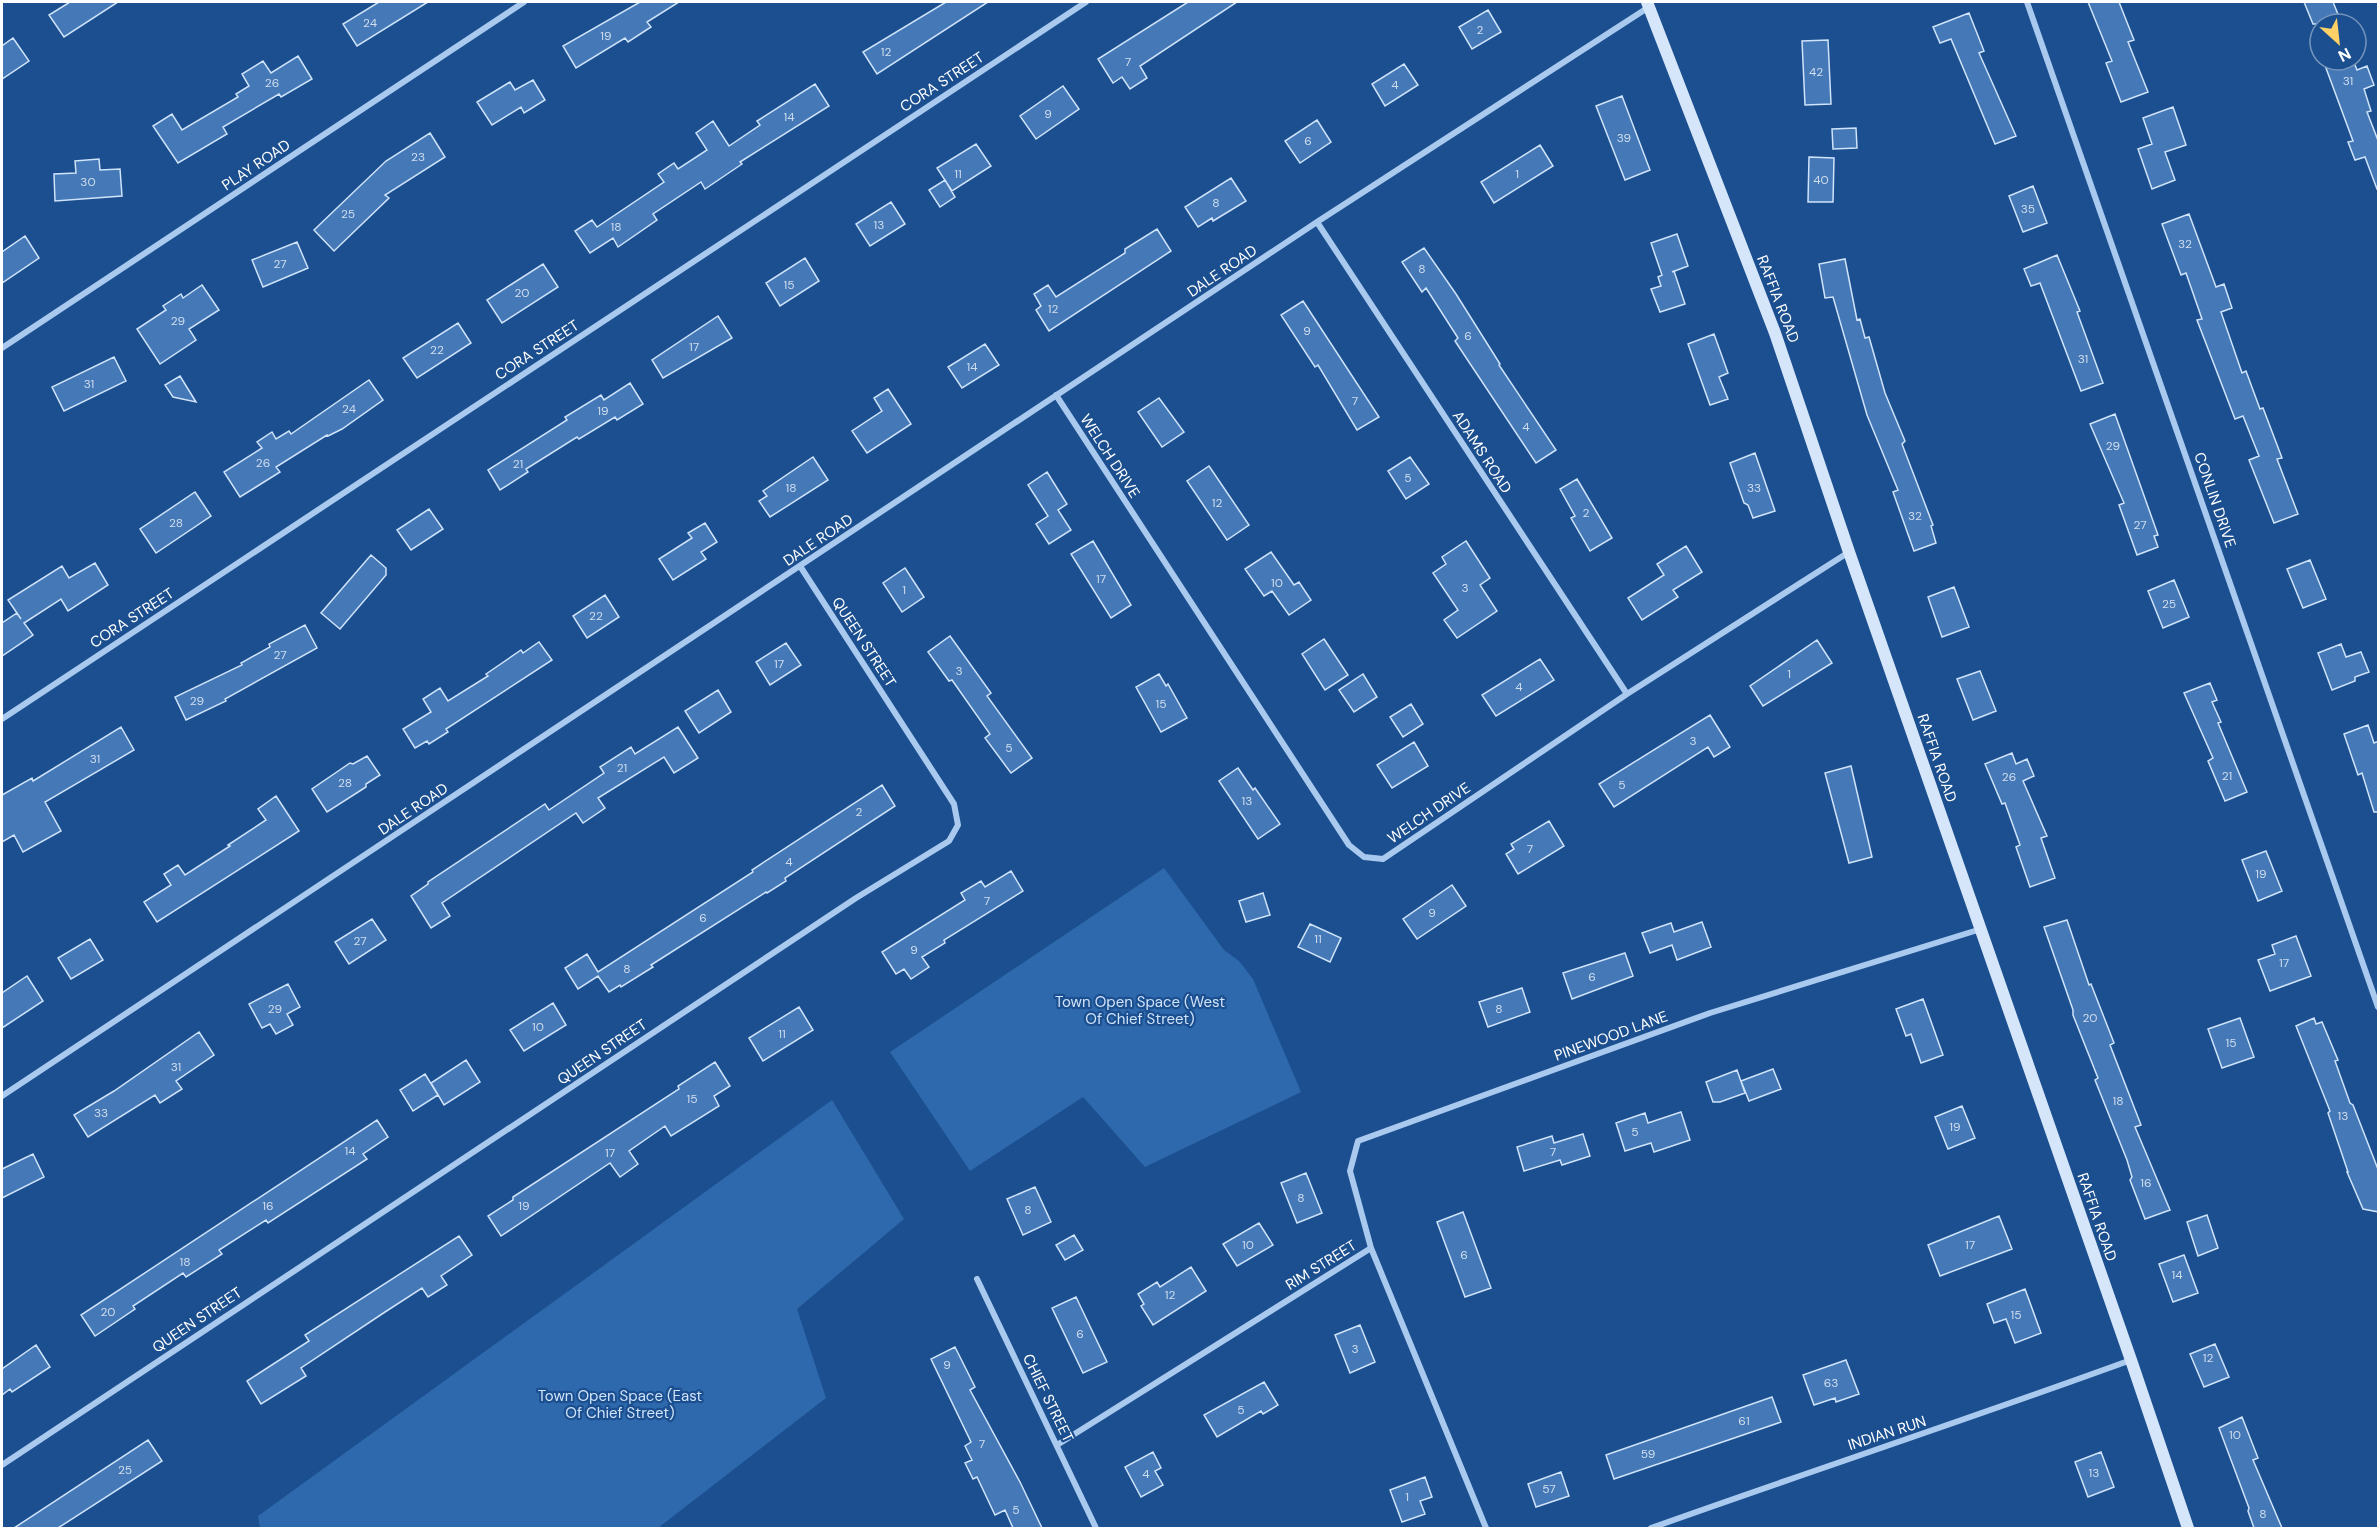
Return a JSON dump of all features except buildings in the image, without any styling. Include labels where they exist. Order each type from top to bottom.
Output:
[{"type":"main road","name":"RAFFIA ROAD","points":[[1648,4],[1775,333],[1849,552],[2131,1360],[2187,1528]]},
{"type":"street","name":"PLAY ROAD","points":[[2,348],[524,2]]},
{"type":"street","name":"CORA STREET","points":[[2,719],[1086,2]]},
{"type":"street","name":"CONLIN DRIVE","points":[[2027,2],[2379,1007]]},
{"type":"street","name":"DALE ROAD","points":[[2,1096],[1648,4]]},
{"type":"street","name":"ADAMS ROAD","points":[[1317,222],[1627,694]]},
{"type":"street","name":"WELCH DRIVE","points":[[1056,395],[1349,845],[1364,857],[1383,859],[1627,694],[1849,552]]},
{"type":"street","name":"QUEEN STREET","points":[[2,1464],[846,904],[949,841],[958,825],[954,804],[800,566]]},
{"type":"street","name":"PINEWOOD LANE","points":[[1371,1248],[1350,1171],[1358,1141],[1710,1013],[1981,929]]},
{"type":"street","name":"RIM STREET","points":[[1057,1445],[1371,1248],[1486,1528]]},
{"type":"street","name":"CHIEF STREET","points":[[976,1279],[1096,1528]]},
{"type":"street","name":"INDIAN RUN","points":[[1651,1528],[1842,1460],[2015,1403],[2131,1360]]},
{"type":"green space","name":"Town Open Space (West Of Chief Street)","points":[[1164,868],[1224,950],[1239,961],[1253,979],[1301,1092],[1145,1167],[1083,1097],[970,1171],[890,1052]]},
{"type":"green space","name":"Town Open Space (East Of Chief Street)","points":[[832,1100],[904,1219],[797,1309],[826,1398],[658,1528],[260,1528],[258,1516]]}]
